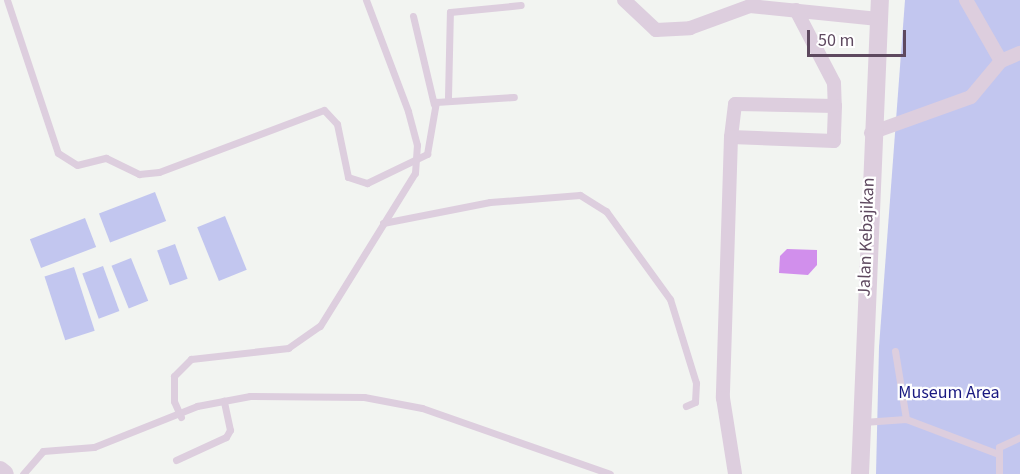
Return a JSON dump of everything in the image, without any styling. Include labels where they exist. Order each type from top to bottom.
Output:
[{"type":"street","points":[[624,0],[657,30],[690,28],[750,6],[878,19]]},
{"type":"street","name":"Jalan Kebajikan","points":[[860,474],[871,133],[880,0]]},
{"type":"street","points":[[966,0],[1002,61]]},
{"type":"street","points":[[731,137],[834,141],[834,83],[796,10]]},
{"type":"street","points":[[871,133],[971,97],[1002,61],[1020,53]]},
{"type":"street","points":[[735,474],[723,398],[731,137],[735,104],[835,106]]},
{"type":"street","points":[[0,470],[5,474]]},
{"type":"lane","points":[[7,0],[58,153],[77,165],[106,158],[139,174],[159,172],[324,110],[333,115],[354,182],[367,183],[416,163],[430,151],[434,105],[413,16]]},
{"type":"lane","points":[[181,417],[174,401],[179,369],[210,354],[288,348],[320,326],[383,223],[416,163],[408,111],[366,0]]},
{"type":"lane","points":[[448,97],[450,12],[521,5]]},
{"type":"lane","points":[[434,105],[448,97],[514,97]]},
{"type":"lane","points":[[383,223],[490,202],[580,195],[606,210],[670,299],[696,383],[695,402],[686,406]]},
{"type":"lane","points":[[895,351],[906,419]]},
{"type":"lane","points":[[22,474],[43,451],[94,447],[224,401],[250,396],[364,397],[422,408],[610,474]]},
{"type":"lane","points":[[176,460],[226,437],[224,401]]},
{"type":"lane","points":[[862,422],[906,419],[996,453]]},
{"type":"lane","points":[[996,453],[1020,437]]},
{"type":"lane","points":[[996,453],[999,474]]},
{"type":"green space","name":"Museum Area","points":[[905,0],[1020,0],[1020,474],[876,474],[879,347]]},
{"type":"green space","points":[[155,192],[166,221],[110,242],[99,214]]},
{"type":"green space","points":[[225,216],[247,270],[219,281],[197,227]]},
{"type":"green space","points":[[85,218],[96,247],[41,268],[30,239]]},
{"type":"green space","points":[[175,244],[188,279],[170,285],[157,250]]},
{"type":"green space","points":[[131,258],[148,301],[129,309],[112,266]]},
{"type":"green space","points":[[103,266],[119,311],[99,319],[82,274]]},
{"type":"green space","points":[[74,267],[95,331],[65,340],[45,277]]},
{"type":"shaded area","points":[[787,249],[817,250],[817,265],[808,275],[779,273],[780,256]]}]
